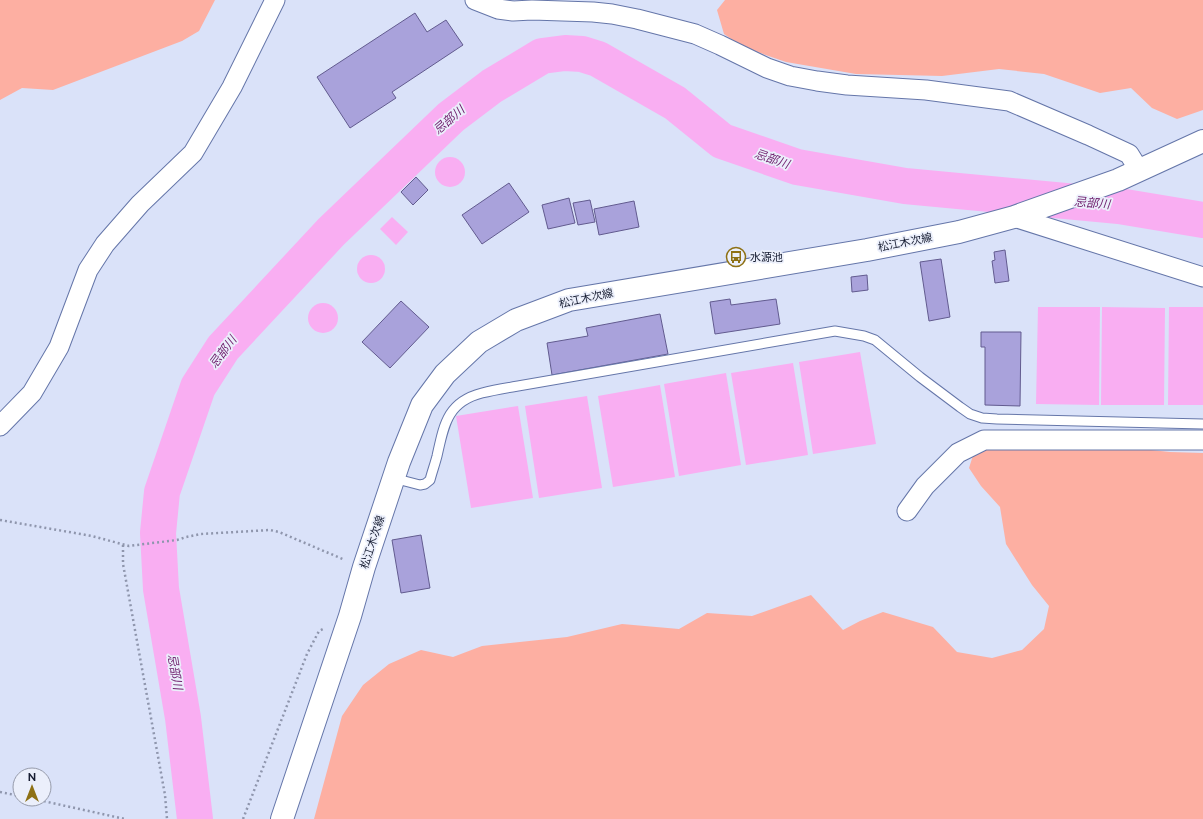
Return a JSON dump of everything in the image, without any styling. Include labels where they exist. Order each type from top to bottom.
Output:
[{"type":"main road","name":"松江木次線","points":[[282,819],[350,616],[364,567],[399,462],[422,405],[445,374],[479,342],[516,320],[569,300],[867,250],[959,232],[1014,217],[1118,180],[1203,141]]},
{"type":"street","points":[[0,426],[32,393],[59,347],[88,270],[104,244],[140,204],[193,153],[232,87],[275,0]]},
{"type":"street","points":[[475,0],[498,9],[513,11],[532,10],[593,12],[637,19],[695,34],[768,68],[790,76],[847,85],[926,90],[1009,101],[1129,154],[1139,170]]},
{"type":"street","points":[[1014,217],[1203,277]]},
{"type":"street","points":[[906,511],[925,486],[958,453],[984,440],[1203,440]]},
{"type":"lane","points":[[394,478],[420,485],[425,484],[430,480],[443,428],[449,414],[456,406],[481,393],[835,331],[858,334],[875,340],[920,378],[970,414],[982,418],[1203,424]]},
{"type":"path","points":[[0,520],[92,536],[128,546],[138,546],[177,540],[201,534],[270,530],[285,534],[344,560],[364,567]]},
{"type":"path","points":[[123,545],[123,564],[165,795],[167,819]]},
{"type":"path","points":[[243,819],[307,654],[319,631]]},
{"type":"path","points":[[0,792],[12,794]]},
{"type":"path","points":[[52,803],[125,819]]},
{"type":"shaded area","points":[[0,0],[215,0],[199,31],[182,41],[53,90],[22,88],[0,100]]},
{"type":"shaded area","points":[[725,0],[1203,0],[1203,110],[1177,119],[1152,108],[1131,88],[1100,93],[1044,74],[999,69],[942,76],[856,74],[786,62],[743,47],[724,34],[717,10]]},
{"type":"shaded area","points":[[450,157],[460,162],[465,172],[460,182],[450,187],[440,182],[435,172],[440,162]]},
{"type":"shaded area","points":[[392,217],[408,232],[396,245],[380,229]]},
{"type":"shaded area","points":[[371,255],[381,259],[385,269],[381,279],[371,283],[361,279],[357,269],[361,259]]},
{"type":"shaded area","points":[[323,303],[329,304],[337,312],[337,324],[329,332],[323,333],[317,332],[309,324],[308,318],[309,312],[317,304]]},
{"type":"shaded area","points":[[1038,307],[1100,307],[1099,405],[1036,404]]},
{"type":"shaded area","points":[[1102,307],[1165,308],[1164,405],[1101,405]]},
{"type":"shaded area","points":[[1169,307],[1203,307],[1203,405],[1168,405]]},
{"type":"shaded area","points":[[860,352],[876,444],[813,454],[799,362]]},
{"type":"shaded area","points":[[793,363],[808,455],[746,465],[731,373]]},
{"type":"shaded area","points":[[726,373],[741,465],[679,476],[664,384]]},
{"type":"shaded area","points":[[660,385],[675,477],[613,487],[598,396]]},
{"type":"shaded area","points":[[587,396],[602,488],[539,498],[525,406]]},
{"type":"shaded area","points":[[518,406],[533,498],[471,508],[456,416]]},
{"type":"shaded area","points":[[977,443],[1095,444],[1170,452],[1203,453],[1203,819],[314,819],[342,716],[363,685],[389,664],[421,650],[453,657],[482,646],[567,637],[622,624],[679,629],[707,613],[752,616],[811,595],[843,630],[860,621],[883,612],[933,627],[957,652],[992,658],[1022,650],[1044,629],[1049,606],[1032,585],[1006,544],[1000,507],[981,486],[969,468]]},
{"type":"building","points":[[415,13],[427,32],[446,20],[463,45],[392,92],[396,98],[350,128],[317,77]]},
{"type":"building","points":[[416,177],[428,190],[413,205],[401,192]]},
{"type":"building","points":[[509,183],[529,212],[482,244],[462,215]]},
{"type":"building","points":[[569,198],[575,223],[548,229],[542,205]]},
{"type":"building","points":[[590,200],[595,222],[578,225],[573,203]]},
{"type":"building","points":[[634,201],[639,227],[599,235],[594,209]]},
{"type":"building","points":[[1005,250],[1009,281],[995,283],[992,261],[995,260],[994,252]]},
{"type":"building","points":[[941,259],[950,317],[929,321],[920,262]]},
{"type":"building","points":[[867,275],[868,290],[852,292],[851,277]]},
{"type":"building","points":[[730,299],[731,305],[776,299],[780,324],[715,334],[710,302]]},
{"type":"building","points":[[401,301],[429,327],[390,368],[362,342]]},
{"type":"building","points":[[660,314],[668,354],[552,375],[547,343],[588,336],[586,328]]},
{"type":"building","points":[[981,332],[1021,332],[1020,406],[985,405],[985,347],[981,347]]},
{"type":"building","points":[[421,535],[430,588],[401,593],[392,540]]},
{"type":"waterway","name":"忌部川","points":[[195,819],[183,718],[161,589],[158,533],[162,492],[198,387],[223,348],[331,232],[451,117],[492,86],[542,56],[565,53],[582,54],[598,59],[675,103],[722,141],[797,167],[905,186],[1119,206],[1203,220]]},
{"type":"place","name":"水源池","points":[[736,257]]}]
